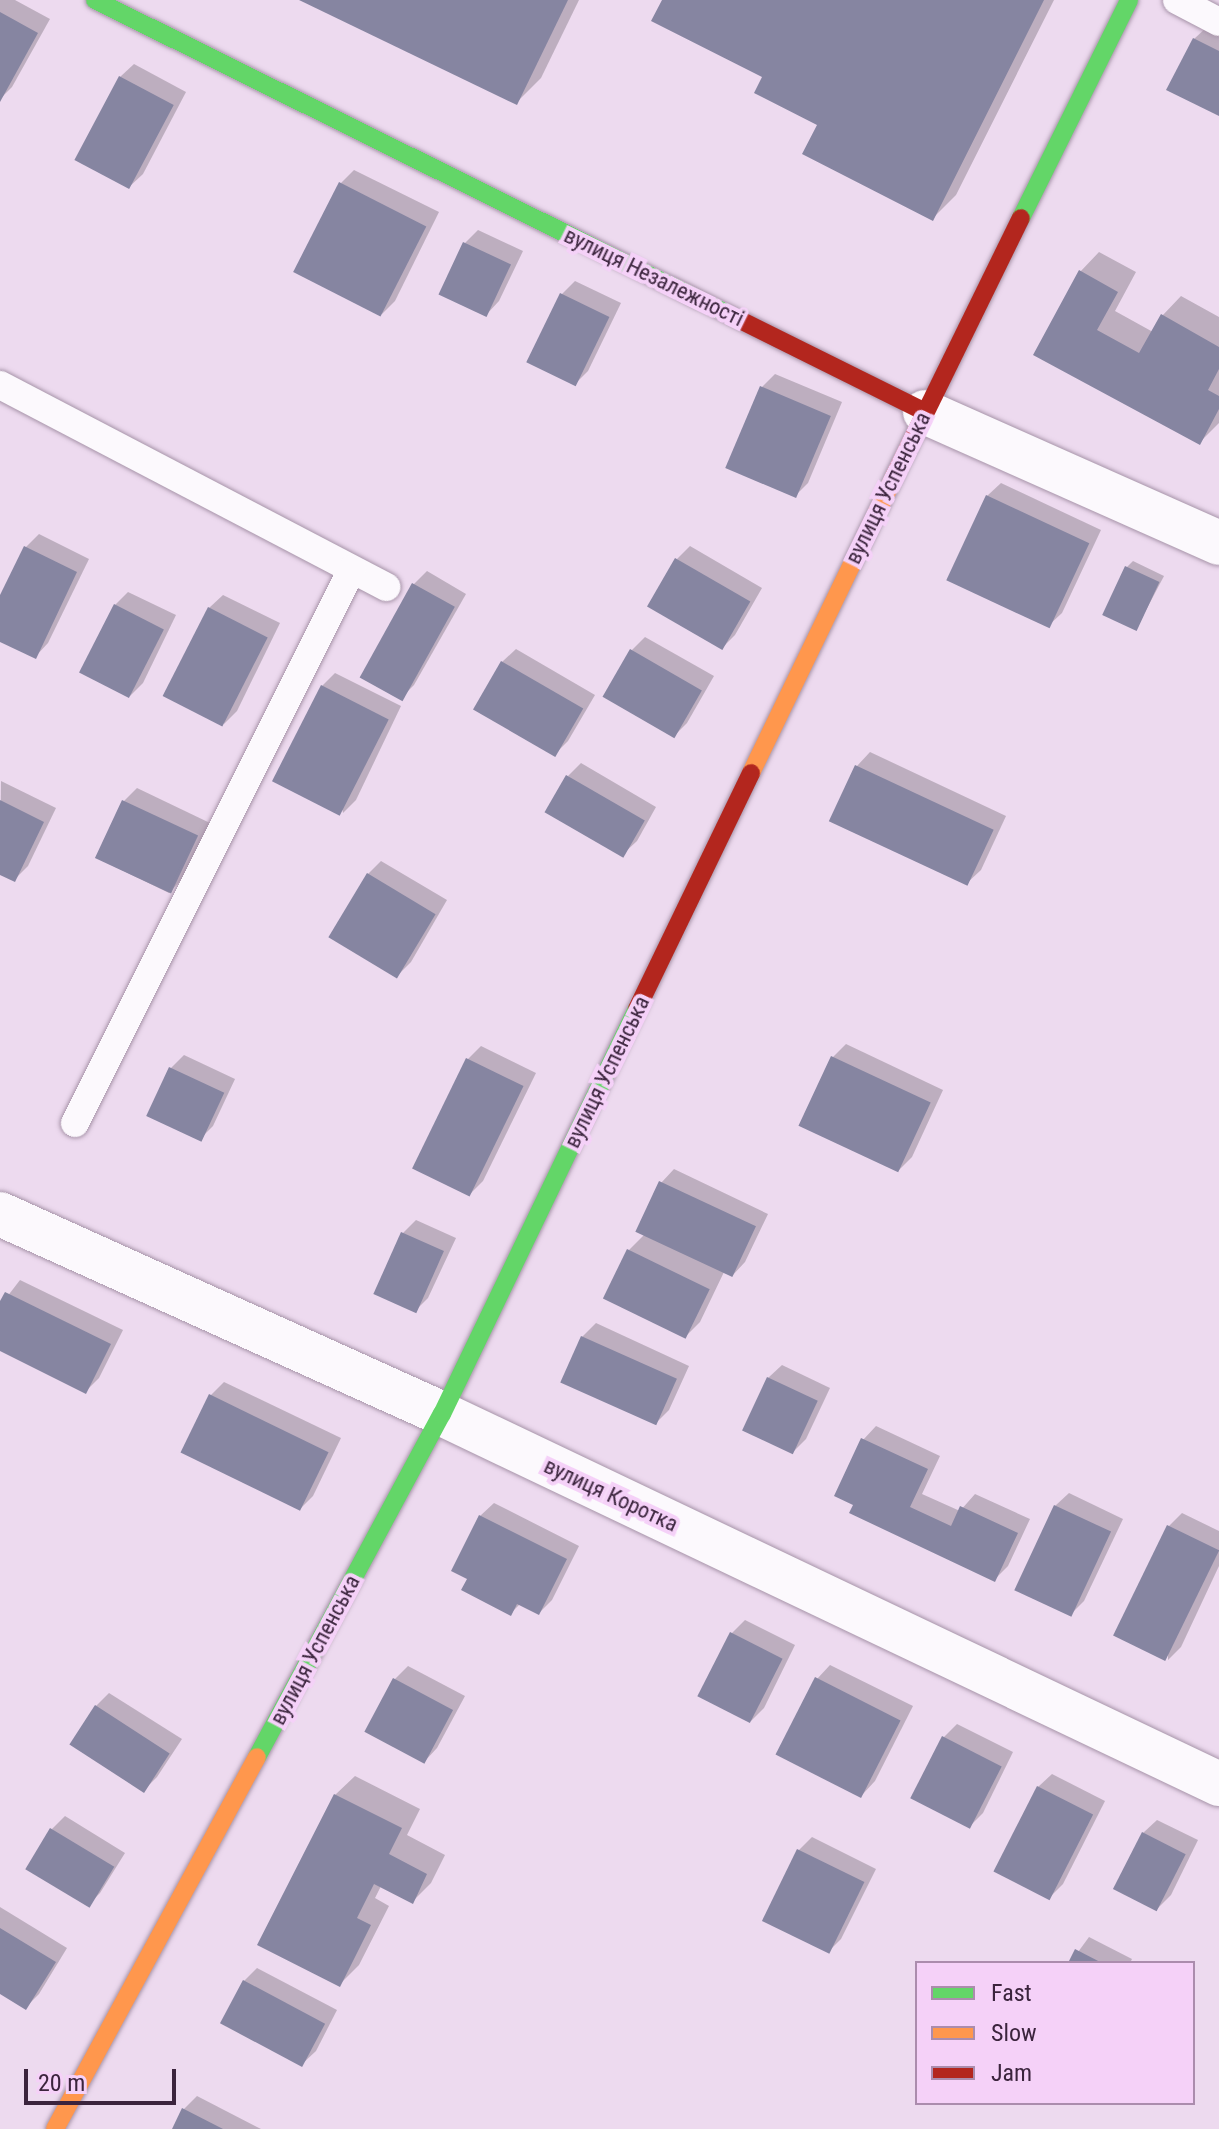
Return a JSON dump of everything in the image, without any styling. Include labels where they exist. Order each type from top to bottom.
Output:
[{"type":"street","name":"вулиця Незалежності","points":[[95,0],[925,412],[1219,543]]},
{"type":"street","name":"вулиця Успенська","points":[[55,2129],[442,1414],[925,412],[1129,0]]},
{"type":"street","name":"вулиця Коротка","points":[[0,1214],[442,1414],[1219,1784]]},
{"type":"lane","points":[[1177,0],[1219,22]]},
{"type":"lane","points":[[0,385],[386,587]]},
{"type":"lane","points":[[75,1123],[352,569]]},
{"type":"building","points":[[299,0],[568,0],[517,105]]},
{"type":"building","points":[[662,0],[1044,0],[933,221],[802,154],[817,125],[754,93],[762,77],[651,21]]},
{"type":"building","points":[[0,12],[38,33],[0,102]]},
{"type":"building","points":[[1193,38],[1219,51],[1219,116],[1166,90]]},
{"type":"building","points":[[119,76],[174,105],[129,189],[74,160]]},
{"type":"building","points":[[339,182],[426,226],[380,316],[293,272]]},
{"type":"building","points":[[463,242],[511,264],[487,317],[438,295]]},
{"type":"building","points":[[1079,270],[1118,292],[1097,330],[1139,353],[1161,314],[1219,347],[1219,369],[1208,390],[1219,396],[1219,409],[1200,445],[1033,355]]},
{"type":"building","points":[[560,293],[609,317],[576,386],[526,362]]},
{"type":"building","points":[[760,386],[831,416],[796,498],[725,468]]},
{"type":"building","points":[[986,495],[1089,543],[1050,628],[946,580]]},
{"type":"building","points":[[24,546],[77,572],[36,659],[0,642],[0,595]]},
{"type":"building","points":[[675,558],[750,602],[722,650],[647,606]]},
{"type":"building","points":[[1125,566],[1159,582],[1137,631],[1102,615]]},
{"type":"building","points":[[412,583],[455,607],[402,701],[360,677]]},
{"type":"building","points":[[114,604],[164,629],[129,698],[79,673]]},
{"type":"building","points":[[208,607],[268,637],[222,727],[163,696]]},
{"type":"building","points":[[630,649],[702,690],[674,738],[602,697]]},
{"type":"building","points":[[501,661],[583,708],[555,757],[473,709]]},
{"type":"building","points":[[321,685],[389,720],[340,816],[272,781]]},
{"type":"building","points":[[855,765],[994,830],[967,886],[829,821]]},
{"type":"building","points":[[566,775],[645,820],[623,858],[544,812]]},
{"type":"building","points":[[0,800],[44,822],[15,882],[0,875]]},
{"type":"building","points":[[122,800],[198,835],[171,894],[95,858]]},
{"type":"building","points":[[367,873],[436,914],[397,978],[328,937]]},
{"type":"building","points":[[831,1056],[931,1102],[898,1172],[798,1126]]},
{"type":"building","points":[[466,1058],[524,1086],[470,1197],[412,1169]]},
{"type":"building","points":[[169,1067],[224,1093],[201,1142],[146,1116]]},
{"type":"building","points":[[659,1181],[756,1226],[732,1277],[635,1232]]},
{"type":"building","points":[[401,1232],[444,1251],[416,1313],[373,1294]]},
{"type":"building","points":[[627,1249],[710,1289],[686,1339],[603,1298]]},
{"type":"building","points":[[5,1292],[111,1344],[86,1394],[0,1351],[0,1301]]},
{"type":"building","points":[[581,1336],[677,1379],[656,1425],[560,1383]]},
{"type":"building","points":[[767,1377],[818,1401],[793,1454],[742,1430]]},
{"type":"building","points":[[209,1394],[329,1452],[300,1511],[181,1452]]},
{"type":"building","points":[[861,1438],[928,1469],[910,1507],[951,1526],[960,1506],[1018,1533],[995,1582],[849,1513],[853,1505],[834,1496]]},
{"type":"building","points":[[1054,1505],[1111,1532],[1071,1617],[1014,1590]]},
{"type":"building","points":[[479,1515],[567,1559],[539,1615],[517,1604],[511,1616],[461,1590],[467,1579],[451,1571]]},
{"type":"building","points":[[1167,1525],[1219,1551],[1165,1661],[1113,1636]]},
{"type":"building","points":[[730,1632],[783,1659],[750,1723],[697,1696]]},
{"type":"building","points":[[815,1677],[901,1721],[861,1798],[776,1755]]},
{"type":"building","points":[[393,1678],[453,1710],[424,1764],[364,1732]]},
{"type":"building","points":[[95,1705],[170,1753],[144,1793],[69,1744]]},
{"type":"building","points":[[942,1736],[1002,1766],[970,1829],[910,1798]]},
{"type":"building","points":[[1037,1786],[1093,1815],[1050,1900],[993,1872]]},
{"type":"building","points":[[334,1794],[402,1828],[389,1854],[427,1874],[413,1904],[374,1884],[357,1918],[371,1925],[340,1987],[257,1945]]},
{"type":"building","points":[[50,1828],[114,1867],[90,1908],[25,1869]]},
{"type":"building","points":[[1142,1832],[1186,1854],[1157,1911],[1113,1889]]},
{"type":"building","points":[[797,1849],[864,1882],[829,1954],[762,1921]]},
{"type":"building","points":[[0,1928],[56,1962],[26,2010],[0,1994]]},
{"type":"building","points":[[1075,1949],[1098,1961],[1069,1961]]},
{"type":"building","points":[[243,1980],[325,2024],[302,2067],[220,2023]]},
{"type":"building","points":[[182,2108],[223,2129],[172,2129]]},
{"type":"traffic: fast","points":[[95,0],[736,318]]},
{"type":"traffic: fast","points":[[1021,218],[1129,0]]},
{"type":"traffic: fast","points":[[257,1757],[442,1414],[637,1009]]},
{"type":"traffic: slow","points":[[751,773],[895,475]]},
{"type":"traffic: slow","points":[[55,2129],[257,1757]]},
{"type":"traffic: jam","points":[[895,475],[1021,218]]},
{"type":"traffic: jam","points":[[736,318],[925,412]]},
{"type":"traffic: jam","points":[[637,1009],[751,773]]}]
